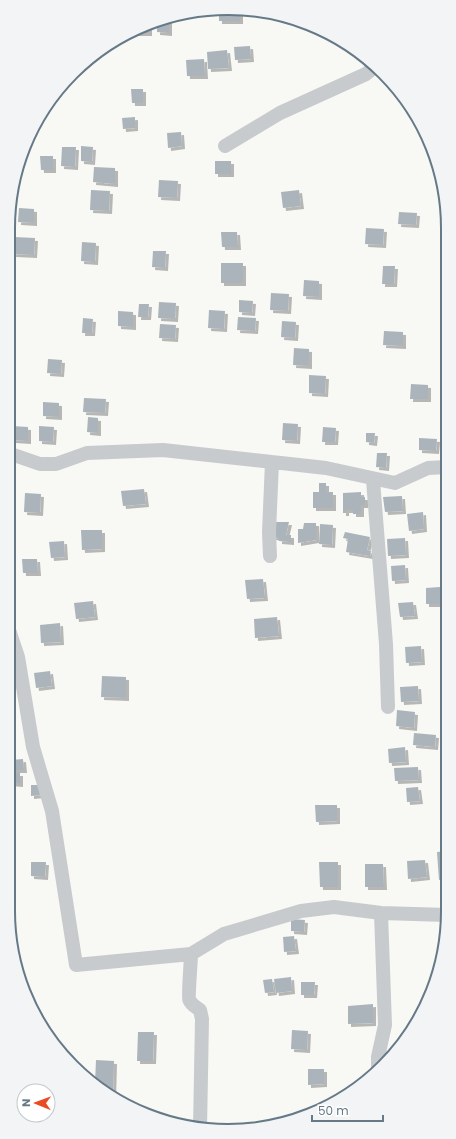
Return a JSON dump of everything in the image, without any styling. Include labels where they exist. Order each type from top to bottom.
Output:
[{"type":"street","points":[[225,146],[280,113],[366,74],[371,70]]},
{"type":"street","points":[[15,455],[40,464],[56,464],[88,453],[163,450],[326,468],[373,480],[395,483],[428,468],[441,467]]},
{"type":"street","points":[[270,556],[269,532],[272,462]]},
{"type":"street","points":[[373,480],[386,644],[388,707]]},
{"type":"street","points":[[15,648],[18,657],[33,747],[52,811],[76,965],[191,954],[224,934],[301,911],[334,907],[381,913],[441,915]]},
{"type":"street","points":[[378,1063],[385,1025],[381,913]]},
{"type":"street","points":[[191,954],[191,975],[188,997],[191,1004],[200,1010],[202,1019],[200,1122]]},
{"type":"building","points":[[219,15],[240,15],[240,21],[219,21]]},
{"type":"building","points":[[169,23],[169,33],[157,32],[157,27]]},
{"type":"building","points":[[149,30],[149,33],[142,33]]},
{"type":"building","points":[[250,46],[251,59],[235,60],[234,47]]},
{"type":"building","points":[[227,50],[229,68],[208,69],[207,52]]},
{"type":"building","points":[[204,59],[205,76],[187,76],[186,60]]},
{"type":"building","points":[[131,89],[143,89],[143,103],[132,103]]},
{"type":"building","points":[[135,117],[135,128],[123,129],[122,118]]},
{"type":"building","points":[[181,132],[182,146],[168,148],[167,133]]},
{"type":"building","points":[[81,146],[93,147],[92,162],[81,161]]},
{"type":"building","points":[[62,147],[76,147],[75,167],[61,166]]},
{"type":"building","points":[[40,156],[53,156],[53,170],[41,170]]},
{"type":"building","points":[[215,161],[231,161],[231,174],[215,174]]},
{"type":"building","points":[[94,167],[115,168],[115,184],[93,182]]},
{"type":"building","points":[[159,180],[178,181],[177,198],[158,197]]},
{"type":"building","points":[[91,190],[110,191],[109,211],[90,210]]},
{"type":"building","points":[[299,190],[301,206],[283,208],[281,192]]},
{"type":"building","points":[[19,208],[34,209],[34,223],[18,222]]},
{"type":"building","points":[[399,212],[417,213],[416,225],[398,224]]},
{"type":"building","points":[[366,228],[384,229],[383,245],[365,244]]},
{"type":"building","points":[[221,232],[237,232],[238,247],[222,247]]},
{"type":"building","points":[[15,237],[35,238],[34,255],[15,254]]},
{"type":"building","points":[[82,242],[96,243],[95,262],[81,261]]},
{"type":"building","points":[[153,251],[166,251],[165,268],[152,267]]},
{"type":"building","points":[[221,263],[243,263],[243,283],[221,283]]},
{"type":"building","points":[[383,266],[395,266],[394,284],[382,284]]},
{"type":"building","points":[[304,280],[319,281],[319,297],[303,296]]},
{"type":"building","points":[[271,293],[289,294],[288,311],[270,310]]},
{"type":"building","points":[[239,300],[253,301],[252,313],[239,312]]},
{"type":"building","points":[[159,302],[176,303],[175,319],[158,318]]},
{"type":"building","points":[[139,304],[149,304],[148,317],[138,317]]},
{"type":"building","points":[[209,310],[225,311],[224,329],[208,328]]},
{"type":"building","points":[[118,311],[133,312],[133,327],[118,326]]},
{"type":"building","points":[[238,317],[256,318],[255,331],[237,330]]},
{"type":"building","points":[[83,318],[93,319],[92,333],[82,333]]},
{"type":"building","points":[[282,321],[296,322],[295,338],[281,337]]},
{"type":"building","points":[[160,324],[176,325],[175,339],[159,338]]},
{"type":"building","points":[[384,331],[403,332],[403,346],[383,345]]},
{"type":"building","points":[[294,348],[309,349],[309,366],[293,365]]},
{"type":"building","points":[[48,359],[62,360],[61,374],[47,373]]},
{"type":"building","points":[[309,375],[326,376],[325,394],[309,393]]},
{"type":"building","points":[[411,384],[428,385],[428,399],[410,399]]},
{"type":"building","points":[[84,398],[106,399],[105,413],[83,412]]},
{"type":"building","points":[[43,402],[59,403],[59,417],[43,416]]},
{"type":"building","points":[[88,417],[98,418],[98,433],[87,432]]},
{"type":"building","points":[[283,423],[298,424],[297,441],[282,440]]},
{"type":"building","points":[[15,426],[28,427],[28,441],[15,440]]},
{"type":"building","points":[[39,426],[54,427],[53,442],[39,441]]},
{"type":"building","points":[[323,427],[336,428],[335,442],[322,442]]},
{"type":"building","points":[[366,433],[375,433],[374,443],[366,442]]},
{"type":"building","points":[[419,438],[437,439],[436,451],[419,450]]},
{"type":"building","points":[[377,453],[387,453],[386,468],[376,467]]},
{"type":"building","points":[[319,483],[326,483],[326,492],[333,492],[333,508],[313,508],[313,492],[319,492]]},
{"type":"building","points":[[144,489],[146,504],[123,506],[121,491]]},
{"type":"building","points":[[361,492],[361,497],[365,497],[365,505],[361,505],[361,514],[353,514],[353,510],[346,510],[346,513],[343,513],[343,493]]},
{"type":"building","points":[[25,493],[41,494],[40,513],[24,512]]},
{"type":"building","points":[[402,496],[403,511],[385,512],[383,497]]},
{"type":"building","points":[[423,512],[424,529],[409,531],[407,514]]},
{"type":"building","points":[[274,522],[289,522],[286,535],[291,535],[291,542],[279,541],[279,538],[273,537]]},
{"type":"building","points":[[304,523],[316,523],[316,540],[298,543],[298,529],[303,529]]},
{"type":"building","points":[[320,524],[333,525],[332,545],[319,544]]},
{"type":"building","points":[[81,530],[102,530],[102,549],[82,550]]},
{"type":"building","points":[[345,532],[370,537],[367,550],[371,551],[370,556],[346,552],[348,539],[343,538]]},
{"type":"building","points":[[405,538],[406,555],[388,556],[387,539]]},
{"type":"building","points":[[64,541],[65,557],[51,558],[49,542]]},
{"type":"building","points":[[22,559],[37,559],[38,573],[23,573]]},
{"type":"building","points":[[405,565],[406,580],[392,581],[391,566]]},
{"type":"building","points":[[263,579],[265,598],[247,599],[245,580]]},
{"type":"building","points":[[440,587],[441,604],[426,604],[426,588]]},
{"type":"building","points":[[93,601],[95,617],[76,619],[74,603]]},
{"type":"building","points":[[413,602],[415,616],[400,617],[398,603]]},
{"type":"building","points":[[277,617],[279,636],[255,638],[254,619]]},
{"type":"building","points":[[60,623],[61,642],[41,643],[40,625]]},
{"type":"building","points":[[421,646],[422,662],[406,663],[405,647]]},
{"type":"building","points":[[50,671],[52,686],[36,688],[34,673]]},
{"type":"building","points":[[102,676],[126,677],[126,698],[101,697]]},
{"type":"building","points":[[418,686],[419,701],[401,702],[400,687]]},
{"type":"building","points":[[397,710],[415,712],[414,728],[396,726]]},
{"type":"building","points":[[414,733],[436,735],[435,747],[413,745]]},
{"type":"building","points":[[405,747],[406,762],[389,763],[388,749]]},
{"type":"building","points":[[23,759],[24,770],[15,770],[15,760]]},
{"type":"building","points":[[418,767],[419,780],[395,781],[394,768]]},
{"type":"building","points":[[15,773],[20,773],[20,784],[15,784]]},
{"type":"building","points":[[31,785],[40,785],[41,795],[31,796]]},
{"type":"building","points":[[418,787],[420,801],[407,802],[406,788]]},
{"type":"building","points":[[315,805],[337,805],[337,821],[316,822]]},
{"type":"building","points":[[437,852],[441,852],[441,880],[439,880]]},
{"type":"building","points":[[425,860],[427,877],[408,879],[407,861]]},
{"type":"building","points":[[31,862],[46,862],[45,877],[31,876]]},
{"type":"building","points":[[319,862],[338,862],[338,887],[320,887]]},
{"type":"building","points":[[365,864],[383,864],[384,887],[365,887]]},
{"type":"building","points":[[291,919],[305,920],[304,932],[291,931]]},
{"type":"building","points":[[294,936],[296,951],[284,952],[283,937]]},
{"type":"building","points":[[291,977],[292,991],[276,993],[274,979]]},
{"type":"building","points":[[272,979],[274,992],[265,993],[263,980]]},
{"type":"building","points":[[301,982],[315,982],[314,995],[301,995]]},
{"type":"building","points":[[373,1004],[373,1023],[348,1024],[348,1006]]},
{"type":"building","points":[[292,1030],[308,1031],[307,1050],[291,1049]]},
{"type":"building","points":[[138,1032],[154,1032],[153,1061],[137,1061]]},
{"type":"building","points":[[96,1060],[114,1061],[113,1090],[95,1078]]},
{"type":"building","points":[[308,1069],[324,1069],[324,1084],[308,1085]]}]
